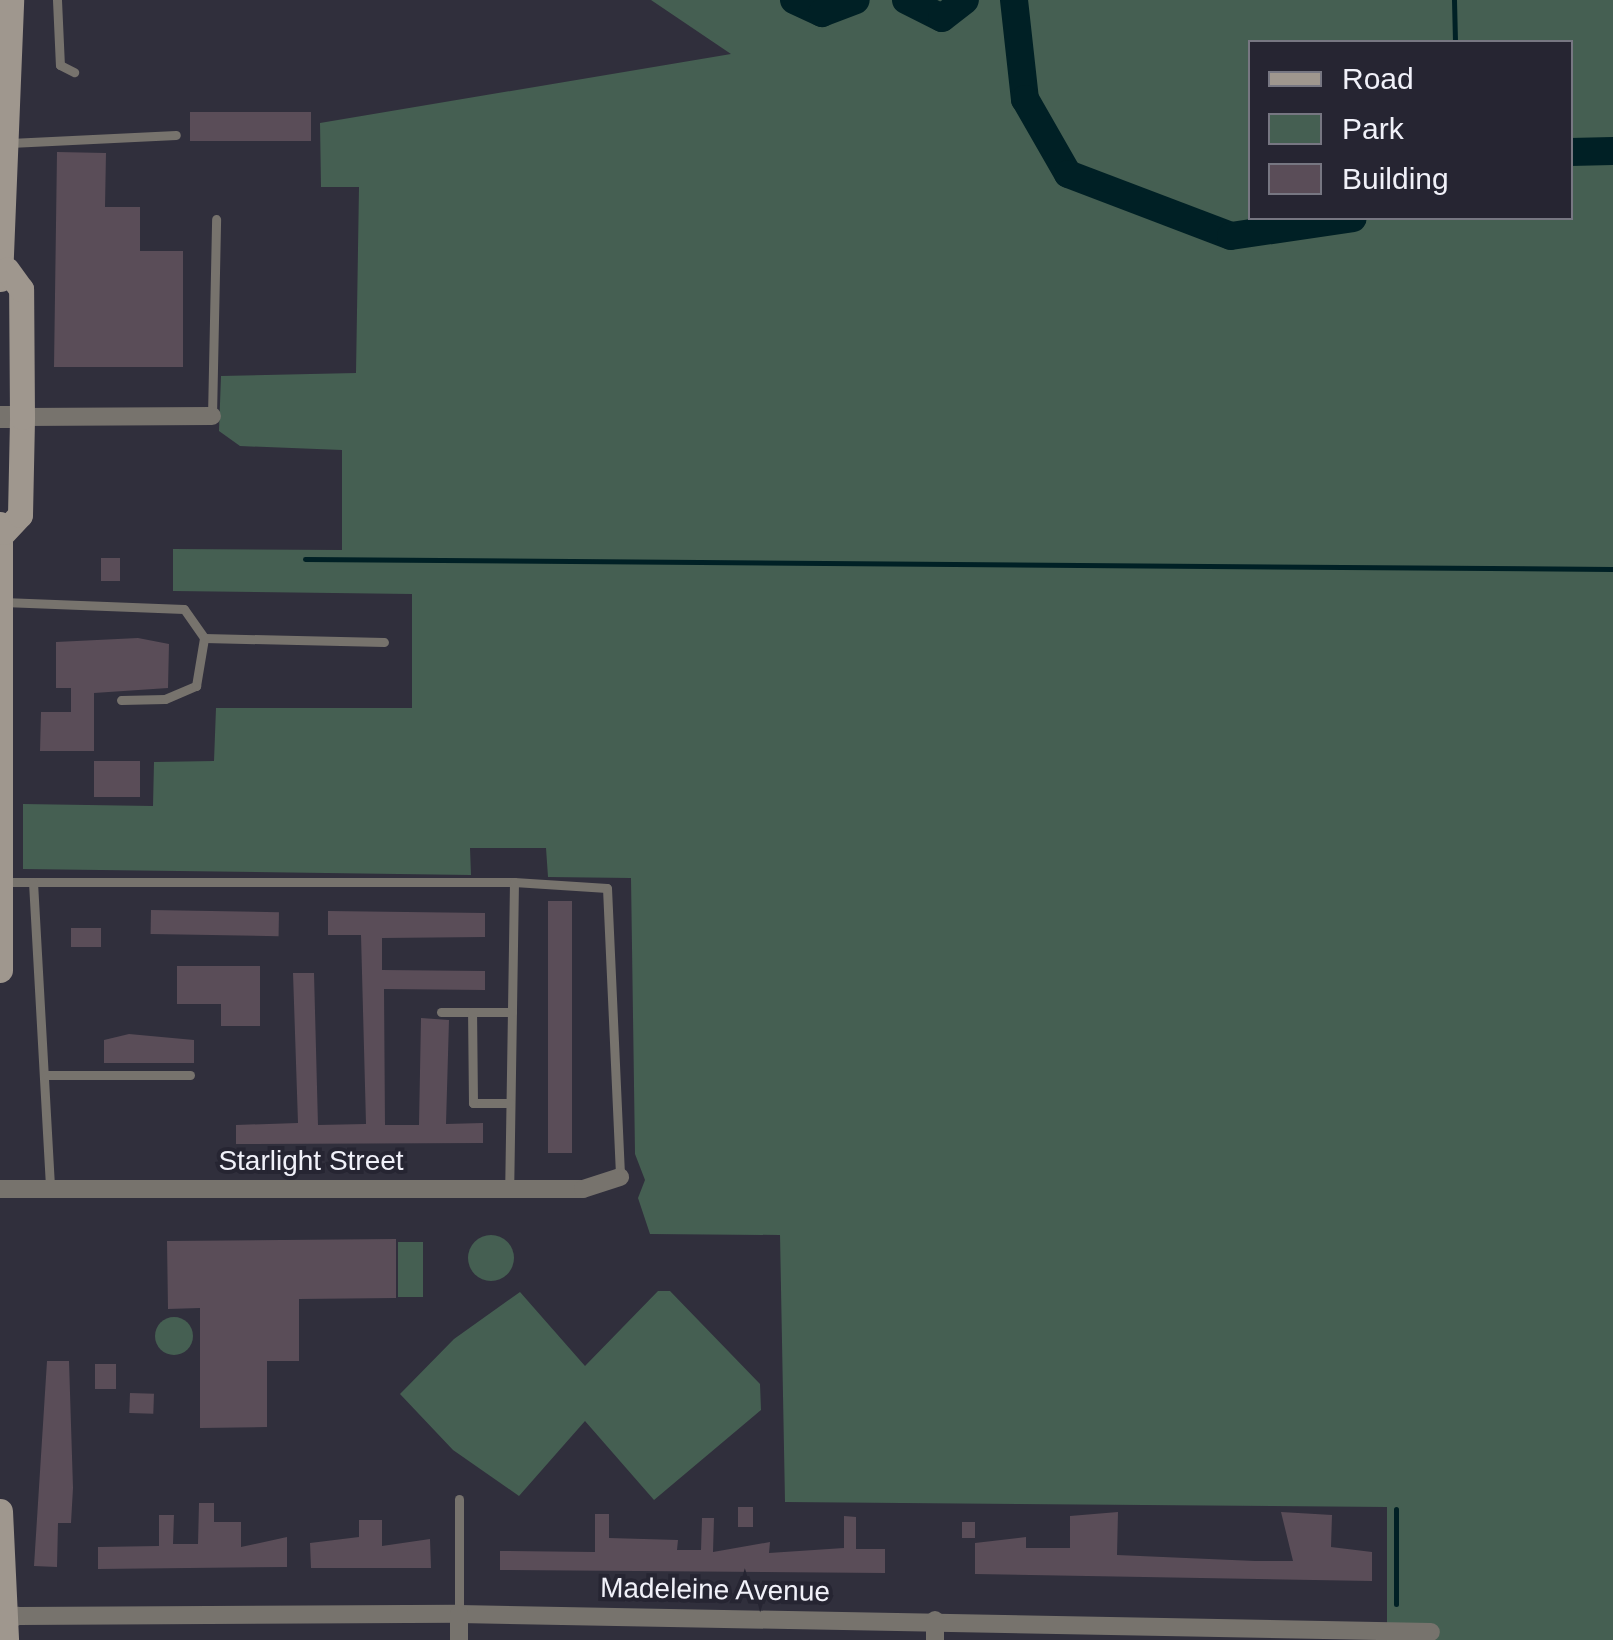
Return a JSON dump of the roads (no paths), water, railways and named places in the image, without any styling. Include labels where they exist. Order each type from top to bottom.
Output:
[{"type":"main road","points":[[0,970],[1,529],[20,516],[11,417],[21,289],[4,274],[9,142],[5,66],[11,0]]},
{"type":"main road","points":[[0,1511],[4,1629]]},
{"type":"street","points":[[11,417],[212,416]]},
{"type":"street","name":"Starlight Street","points":[[0,1189],[584,1190],[620,1177]]},
{"type":"street","points":[[459,1614],[459,1640]]},
{"type":"street","name":"Madeleine Avenue","points":[[4,1629],[459,1614],[1431,1632]]},
{"type":"street","points":[[935,1620],[935,1640]]},
{"type":"lane","points":[[57,0],[60,66],[74,72]]},
{"type":"lane","points":[[9,142],[176,135]]},
{"type":"lane","points":[[212,416],[216,218]]},
{"type":"lane","points":[[3,602],[184,608],[204,638],[196,686],[165,699],[121,700]]},
{"type":"lane","points":[[204,638],[384,642]]},
{"type":"lane","points":[[1,882],[514,882],[607,888],[620,1177]]},
{"type":"lane","points":[[33,882],[50,1188]]},
{"type":"lane","points":[[509,1190],[514,882]]},
{"type":"lane","points":[[441,1012],[512,1012]]},
{"type":"lane","points":[[472,1012],[473,1104],[510,1104]]},
{"type":"lane","points":[[46,1075],[190,1074]]},
{"type":"lane","points":[[459,1614],[460,1498]]},
{"type":"waterway","points":[[794,0],[822,13],[856,0]]},
{"type":"waterway","points":[[906,0],[942,18],[965,0]]},
{"type":"waterway","points":[[1014,0],[1025,99],[1068,174],[1231,236],[1339,220]]},
{"type":"waterway","points":[[1454,0],[1455,40]]},
{"type":"waterway","points":[[1573,152],[1613,151]]},
{"type":"waterway","points":[[305,559],[1613,569]]},
{"type":"waterway","points":[[1396,1509],[1396,1604]]}]
